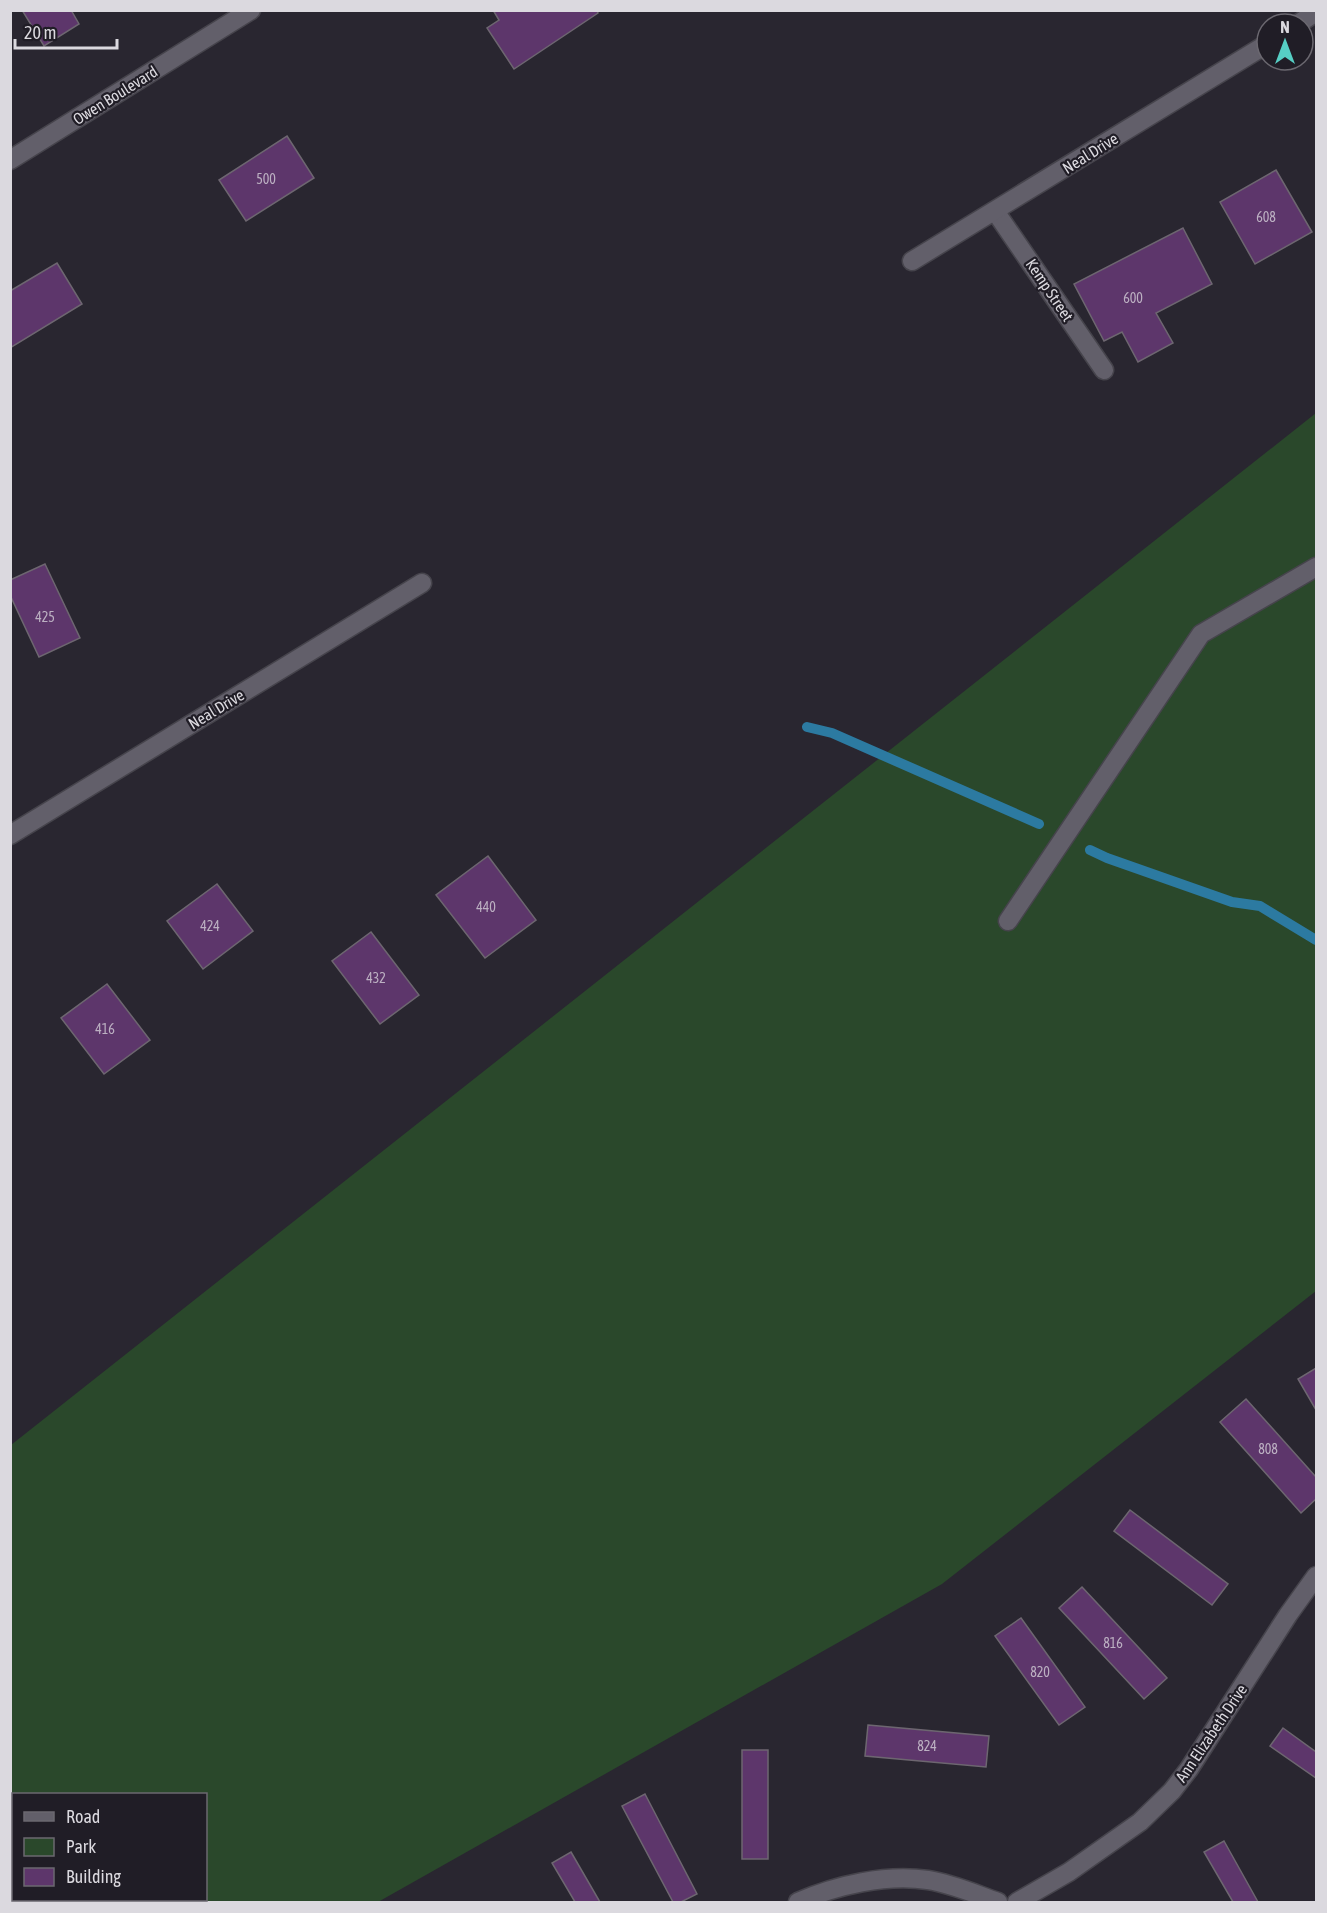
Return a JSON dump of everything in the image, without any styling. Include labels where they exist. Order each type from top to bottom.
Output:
[{"type":"street","name":"Owen Boulevard","points":[[10,160],[251,10]]},
{"type":"street","name":"Neal Drive","points":[[912,261],[1255,51]]},
{"type":"street","name":"Kemp Street","points":[[995,211],[1104,370]]},
{"type":"street","points":[[1008,921],[1201,634],[1317,567]]},
{"type":"street","name":"Neal Drive","points":[[10,835],[422,584]]},
{"type":"street","name":"Ann Elizabeth Drive","points":[[1017,1902],[1069,1872],[1140,1822],[1172,1791],[1189,1769],[1288,1615],[1317,1576]]},
{"type":"street","points":[[798,1902],[816,1894],[861,1882],[909,1878],[956,1886],[998,1902]]},
{"type":"green space","points":[[1316,413],[1316,1291],[942,1584],[378,1902],[11,1902],[11,1445]]},
{"type":"building","points":[[22,10],[71,10],[79,24],[44,46]]},
{"type":"building","points":[[493,10],[597,10],[598,13],[514,69],[487,28],[499,20]]},
{"type":"building","points":[[287,136],[314,178],[246,221],[219,180]]},
{"type":"building","points":[[1276,170],[1312,232],[1255,264],[1220,202]]},
{"type":"building","points":[[1183,228],[1212,284],[1156,313],[1173,343],[1138,362],[1122,332],[1104,341],[1074,284]]},
{"type":"building","points":[[57,263],[82,304],[10,348],[10,291]]},
{"type":"building","points":[[45,564],[80,638],[39,657],[10,595],[10,580]]},
{"type":"building","points":[[488,856],[536,920],[485,958],[436,895]]},
{"type":"building","points":[[217,884],[253,931],[203,969],[167,921]]},
{"type":"building","points":[[371,932],[419,995],[380,1024],[332,961]]},
{"type":"building","points":[[107,984],[150,1040],[104,1074],[61,1018]]},
{"type":"building","points":[[1316,1368],[1316,1410],[1298,1379]]},
{"type":"building","points":[[1246,1399],[1316,1477],[1316,1499],[1301,1513],[1220,1422]]},
{"type":"building","points":[[1130,1510],[1228,1584],[1212,1605],[1114,1531]]},
{"type":"building","points":[[1082,1587],[1167,1678],[1144,1699],[1059,1608]]},
{"type":"building","points":[[1021,1618],[1085,1707],[1059,1725],[995,1636]]},
{"type":"building","points":[[868,1725],[989,1736],[986,1767],[865,1756]]},
{"type":"building","points":[[1283,1728],[1316,1752],[1316,1778],[1270,1746]]},
{"type":"building","points":[[742,1750],[768,1750],[768,1859],[742,1859]]},
{"type":"building","points":[[645,1794],[697,1894],[681,1902],[673,1902],[622,1806]]},
{"type":"building","points":[[1224,1841],[1258,1902],[1233,1902],[1204,1852]]},
{"type":"building","points":[[571,1852],[600,1902],[575,1902],[552,1863]]},
{"type":"waterway","points":[[807,727],[832,733],[1039,824]]},
{"type":"waterway","points":[[1090,850],[1232,902],[1260,906],[1316,940]]}]
